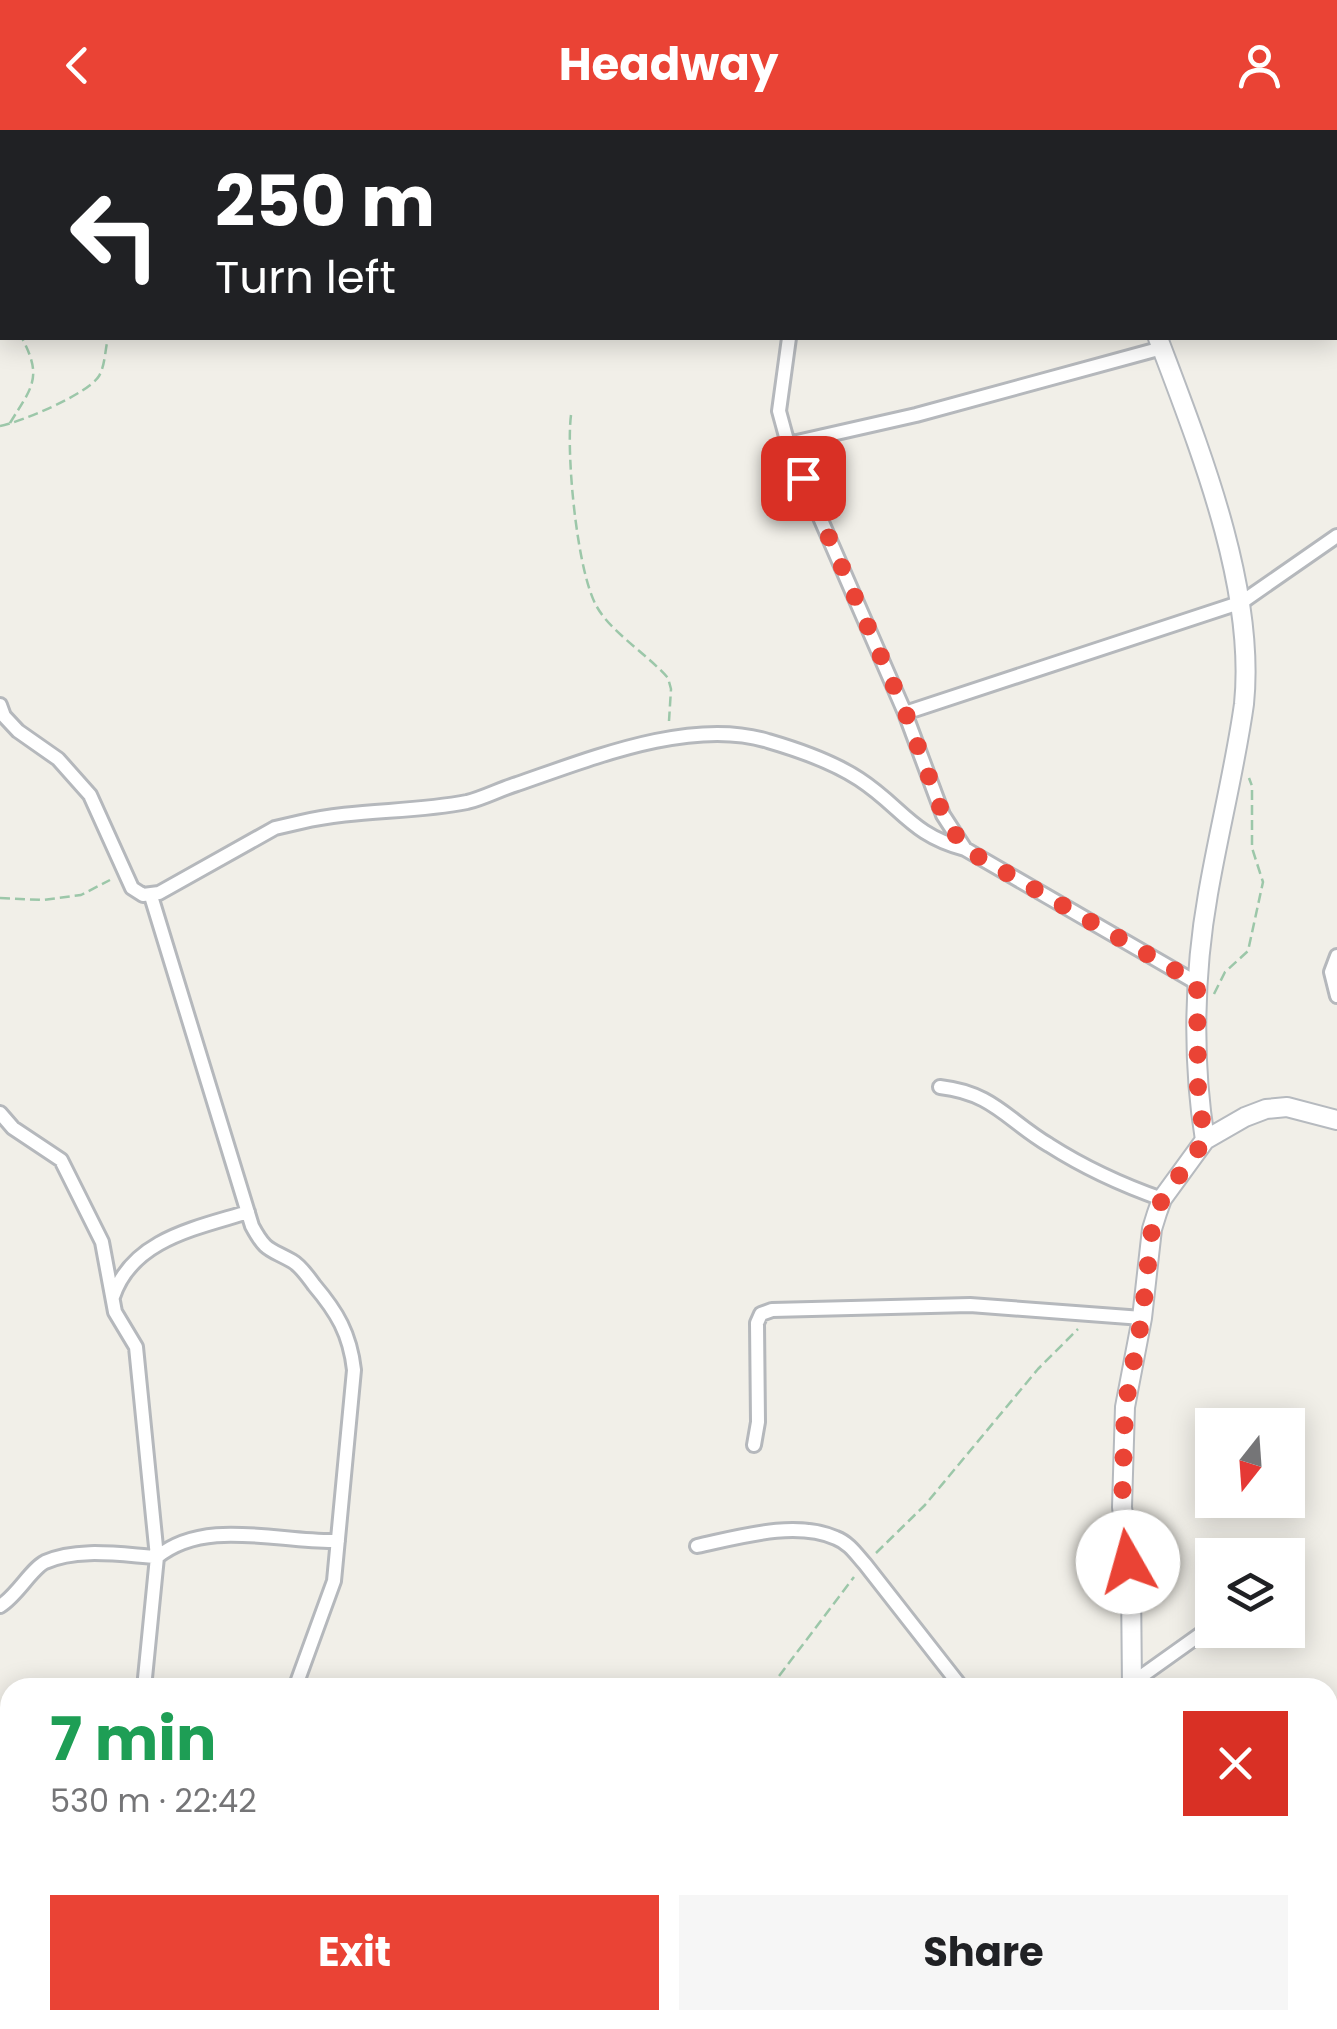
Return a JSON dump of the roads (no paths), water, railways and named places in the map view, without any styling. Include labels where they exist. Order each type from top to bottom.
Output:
[{"type":"street","points":[[788,340],[780,410],[788,444],[906,714],[943,815],[965,849]]},
{"type":"street","points":[[788,444],[916,415],[1160,343],[1220,519],[1242,602],[1246,679],[1237,748],[1207,898],[1197,983],[1198,1094],[1205,1140]]},
{"type":"street","points":[[906,714],[1242,602],[1337,536]]},
{"type":"street","points":[[0,705],[18,732],[58,760],[90,795],[124,873],[136,892],[152,896],[274,828],[322,817],[473,800],[560,769],[668,738],[762,739],[858,778],[920,832],[942,844],[965,849],[1197,983]]},
{"type":"street","points":[[152,896],[252,1226],[267,1249],[297,1265],[346,1328],[354,1370],[330,1597],[300,1678]]},
{"type":"street","points":[[1337,956],[1331,972],[1337,996]]},
{"type":"street","points":[[940,1087],[984,1097],[1036,1138],[1076,1162],[1162,1199]]},
{"type":"street","points":[[1132,1678],[1131,1584],[1122,1507],[1125,1407],[1142,1318],[1152,1229],[1162,1199],[1205,1140],[1266,1108],[1287,1107],[1337,1120]]},
{"type":"street","points":[[0,1113],[13,1128],[61,1160],[102,1242],[112,1301],[136,1347],[157,1556],[145,1678]]},
{"type":"street","points":[[112,1301],[128,1269],[146,1251],[171,1236],[248,1212]]},
{"type":"street","points":[[754,1445],[758,1422],[757,1323],[761,1314],[772,1310],[970,1305],[1142,1318]]},
{"type":"street","points":[[697,1546],[800,1530],[834,1536],[865,1564],[954,1678]]},
{"type":"street","points":[[0,1606],[43,1562],[88,1553],[157,1556],[173,1544],[197,1537],[338,1540]]},
{"type":"street","points":[[1141,1678],[1195,1639]]}]
